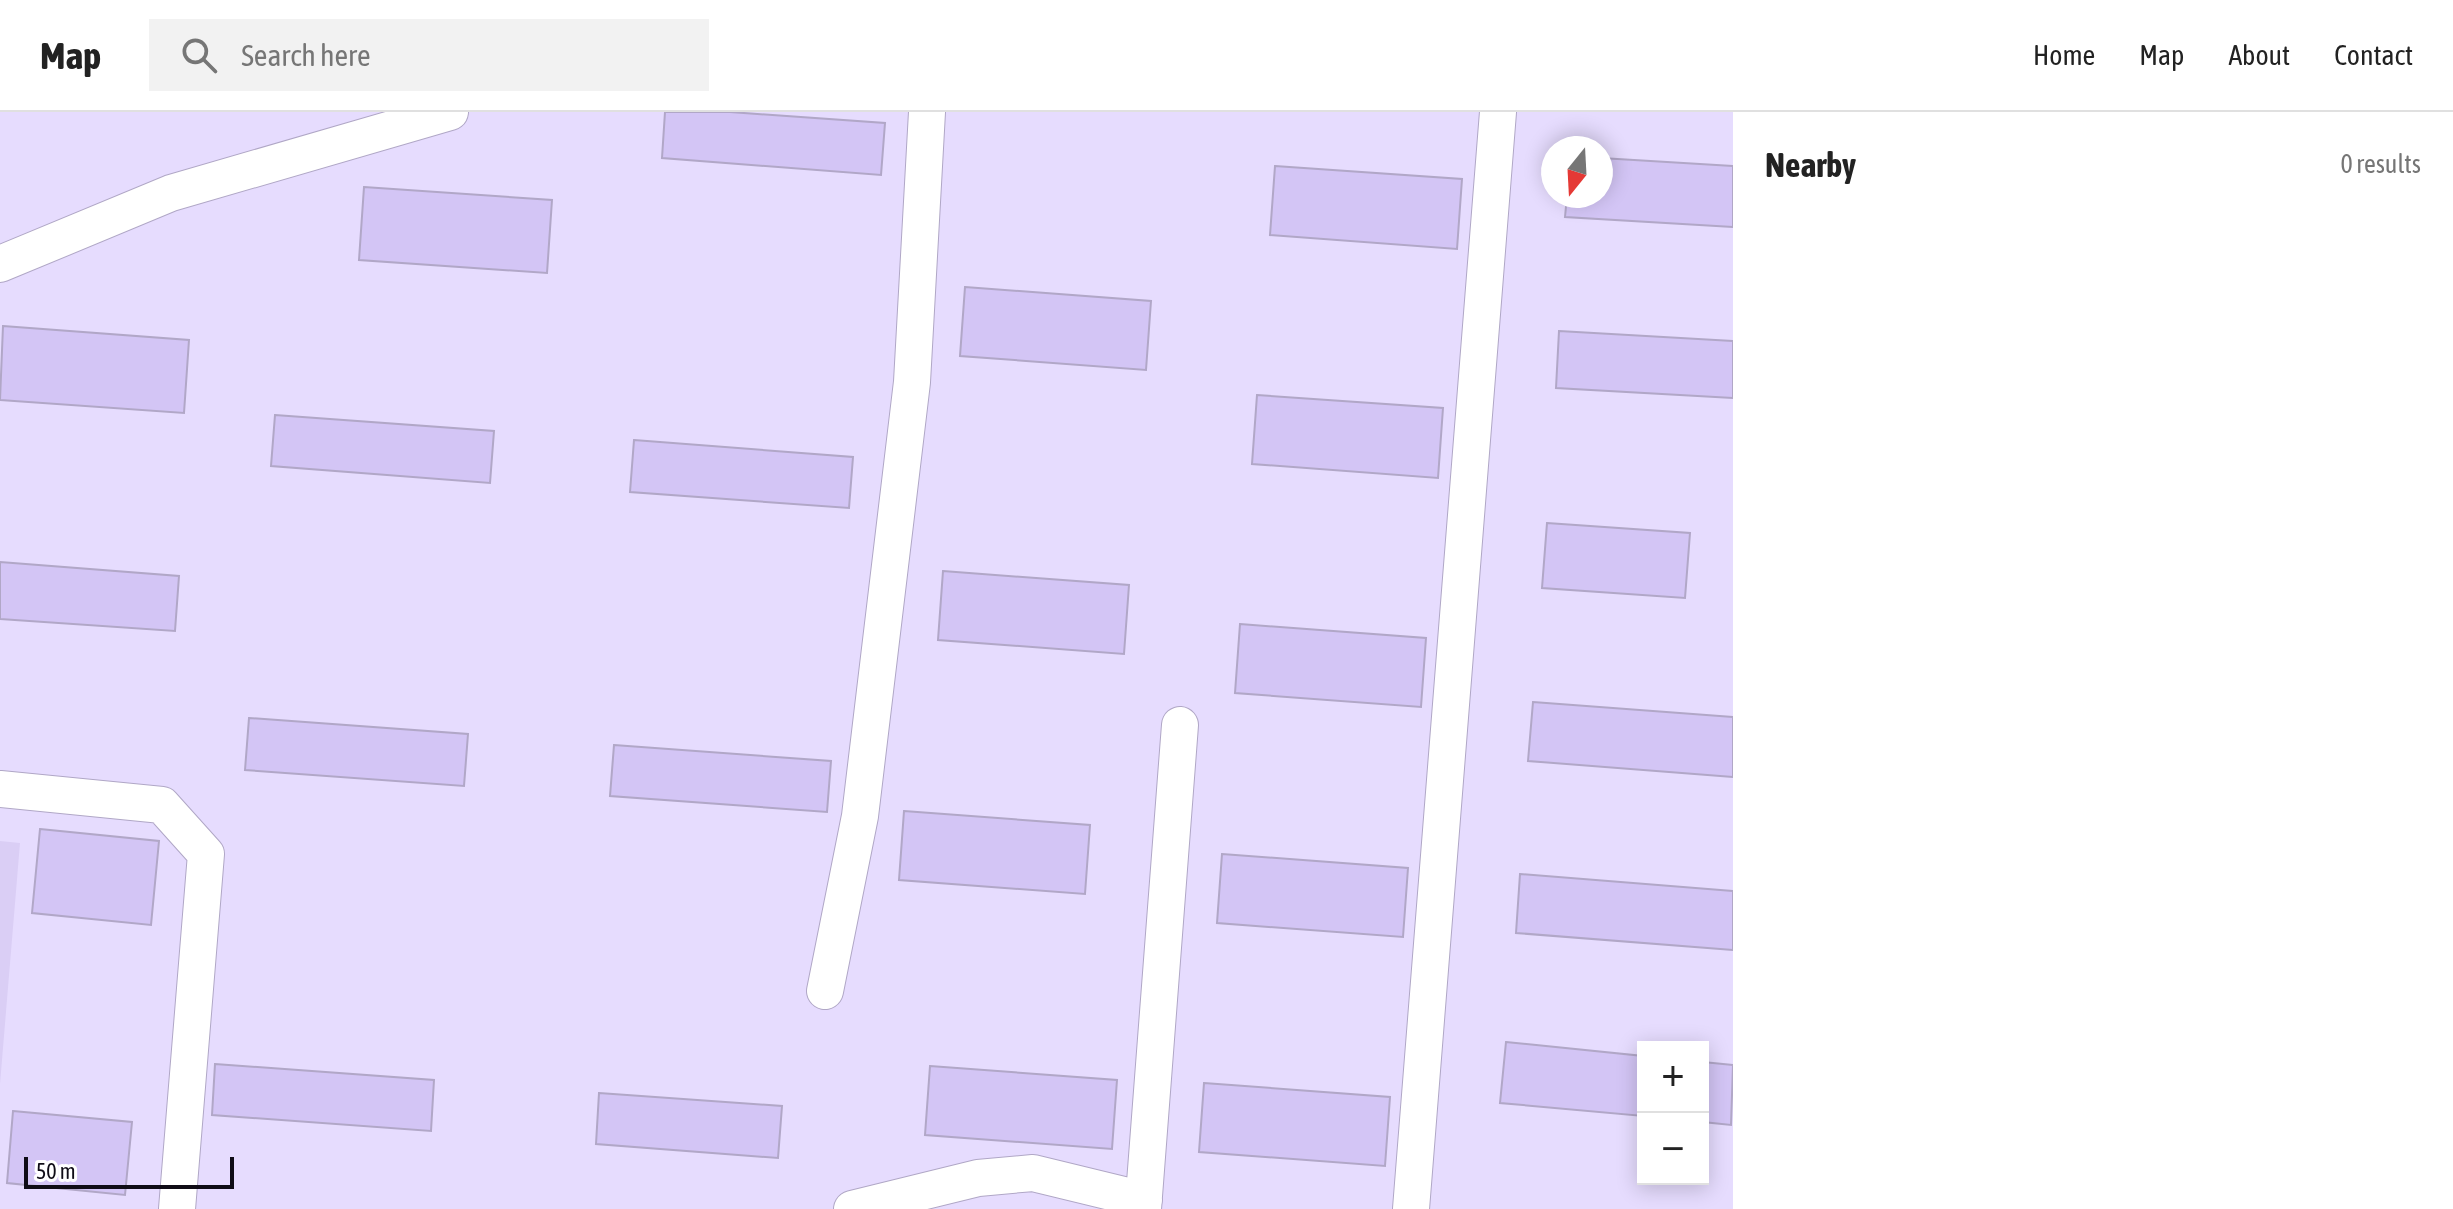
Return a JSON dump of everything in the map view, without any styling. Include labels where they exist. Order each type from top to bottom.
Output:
[{"type":"street","points":[[0,264],[171,193],[450,112]]},
{"type":"street","points":[[825,991],[860,816],[912,382],[927,112]]},
{"type":"street","points":[[1411,1209],[1498,112]]},
{"type":"street","points":[[852,1209],[978,1178],[1033,1173],[1143,1204],[1180,725]]},
{"type":"street","points":[[0,789],[162,805],[206,854],[177,1209]]},
{"type":"shaded area","points":[[0,841],[20,843],[0,1084]]},
{"type":"building","points":[[665,112],[730,112],[885,123],[881,175],[662,158]]},
{"type":"building","points":[[1613,159],[1733,166],[1733,227],[1565,217],[1566,208],[1613,208]]},
{"type":"building","points":[[1275,166],[1462,179],[1457,249],[1270,235]]},
{"type":"building","points":[[364,187],[552,200],[547,273],[359,260]]},
{"type":"building","points":[[965,287],[1151,301],[1146,370],[960,356]]},
{"type":"building","points":[[3,326],[189,340],[184,413],[0,400]]},
{"type":"building","points":[[1559,331],[1733,341],[1733,398],[1556,388]]},
{"type":"building","points":[[1257,395],[1443,408],[1438,478],[1252,464]]},
{"type":"building","points":[[275,415],[494,431],[490,483],[271,466]]},
{"type":"building","points":[[634,440],[853,457],[849,508],[630,492]]},
{"type":"building","points":[[1547,523],[1690,533],[1685,598],[1542,588]]},
{"type":"building","points":[[0,562],[179,576],[175,631],[0,619]]},
{"type":"building","points":[[943,571],[1129,585],[1124,654],[938,640]]},
{"type":"building","points":[[1240,624],[1426,638],[1421,707],[1235,693]]},
{"type":"building","points":[[1533,702],[1733,717],[1733,777],[1528,761]]},
{"type":"building","points":[[249,718],[468,734],[464,786],[245,770]]},
{"type":"building","points":[[614,745],[831,761],[827,812],[610,796]]},
{"type":"building","points":[[904,811],[1090,825],[1085,894],[899,880]]},
{"type":"building","points":[[40,829],[159,841],[151,925],[32,913]]},
{"type":"building","points":[[1222,854],[1408,868],[1403,937],[1217,923]]},
{"type":"building","points":[[1520,874],[1733,891],[1733,950],[1516,933]]},
{"type":"building","points":[[1506,1042],[1637,1055],[1637,1115],[1500,1103]]},
{"type":"building","points":[[1709,1063],[1733,1065],[1731,1125],[1709,1123]]},
{"type":"building","points":[[215,1064],[434,1080],[431,1131],[212,1115]]},
{"type":"building","points":[[930,1066],[1117,1080],[1112,1149],[925,1135]]},
{"type":"building","points":[[1204,1083],[1390,1097],[1385,1166],[1199,1152]]},
{"type":"building","points":[[599,1093],[782,1106],[778,1158],[596,1144]]},
{"type":"building","points":[[13,1111],[132,1122],[125,1195],[7,1183]]}]
